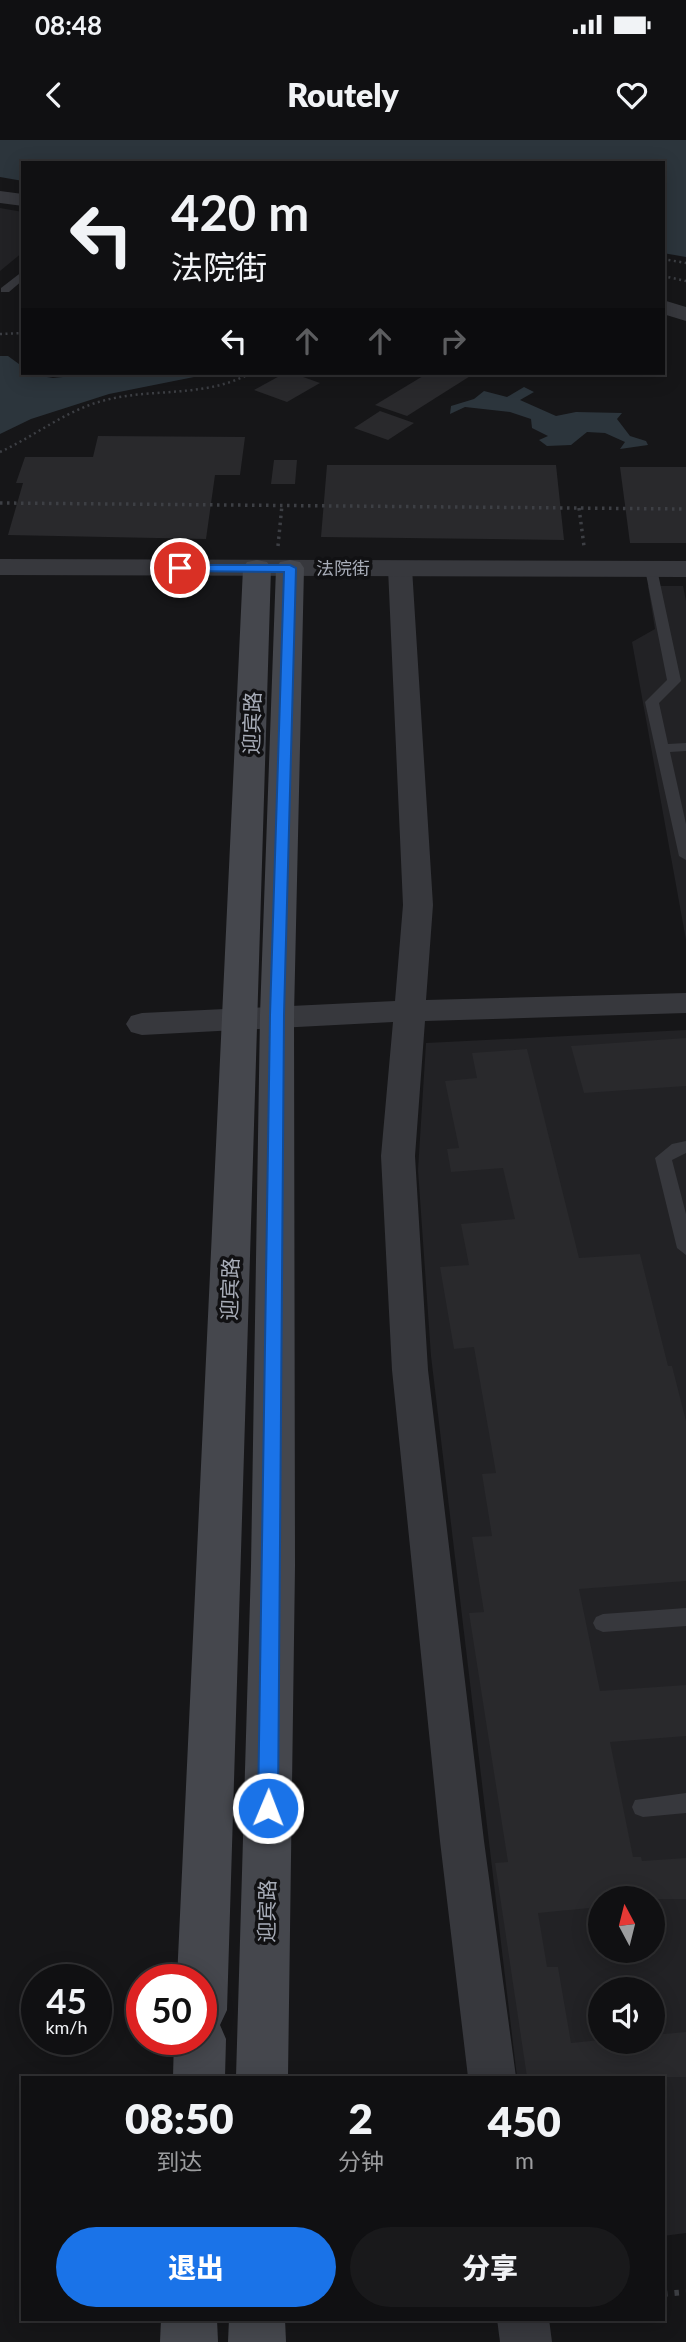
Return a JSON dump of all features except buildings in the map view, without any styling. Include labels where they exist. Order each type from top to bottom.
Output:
[{"type":"main road","name":"迎宾路","points":[[204,1964],[258,1016],[274,568]]},
{"type":"main road","name":"迎宾路","points":[[258,1016],[272,1580],[262,2076]]},
{"type":"main road","points":[[199,2076],[200,2055]]},
{"type":"main road","points":[[189,2321],[189,2342]]},
{"type":"main road","points":[[257,2321],[257,2342]]},
{"type":"street","points":[[0,197],[21,200]]},
{"type":"street","points":[[665,308],[686,314]]},
{"type":"street","name":"法院街","points":[[0,567],[686,569]]},
{"type":"street","points":[[400,568],[418,905],[407,1012],[398,1156],[410,1370],[462,1841],[492,2076]]},
{"type":"street","points":[[142,1024],[258,1016],[686,1003]]},
{"type":"street","points":[[523,2321],[526,2342]]},
{"type":"lane","points":[[5,290],[21,276]]},
{"type":"lane","points":[[651,569],[674,681],[653,699],[686,856]]},
{"type":"lane","points":[[662,748],[686,747]]},
{"type":"lane","points":[[686,1147],[678,1148],[663,1158],[686,1248]]},
{"type":"lane","points":[[603,1623],[686,1617]]},
{"type":"lane","points":[[643,1807],[686,1803]]},
{"type":"path","points":[[665,259],[686,263]]},
{"type":"path","points":[[665,276],[686,281]]},
{"type":"path","points":[[0,334],[21,332]]},
{"type":"path","points":[[0,452],[26,442],[73,411],[104,401],[208,390],[246,375]]},
{"type":"path","points":[[0,503],[686,509]]},
{"type":"path","points":[[274,568],[282,505]]},
{"type":"path","points":[[579,508],[586,569]]},
{"type":"path","points":[[665,2294],[686,2291]]},
{"type":"shaded area","points":[[0,140],[686,140],[686,257],[665,253],[665,161],[21,161],[21,181],[0,177]]},
{"type":"shaded area","points":[[0,208],[21,212],[21,254],[0,271]]},
{"type":"shaded area","points":[[0,356],[8,356],[21,366],[21,375],[53,378],[82,375],[204,375],[109,394],[31,419],[0,434]]},
{"type":"shaded area","points":[[524,387],[534,392],[520,400],[556,416],[576,412],[622,413],[617,419],[630,436],[646,441],[648,445],[620,449],[625,442],[605,433],[587,432],[571,445],[547,446],[539,440],[548,436],[532,428],[531,419],[510,412],[465,407],[450,414],[451,406],[474,399],[484,391],[507,397]]},
{"type":"shaded area","points":[[648,586],[683,586],[686,601],[686,940],[632,642],[655,629]]},
{"type":"shaded area","points":[[686,1030],[686,2233],[665,2236],[665,2076],[517,2076],[431,1356],[418,1170],[426,1043]]},
{"type":"route","points":[[180,568],[290,568],[277,1015],[268,1808]]}]
